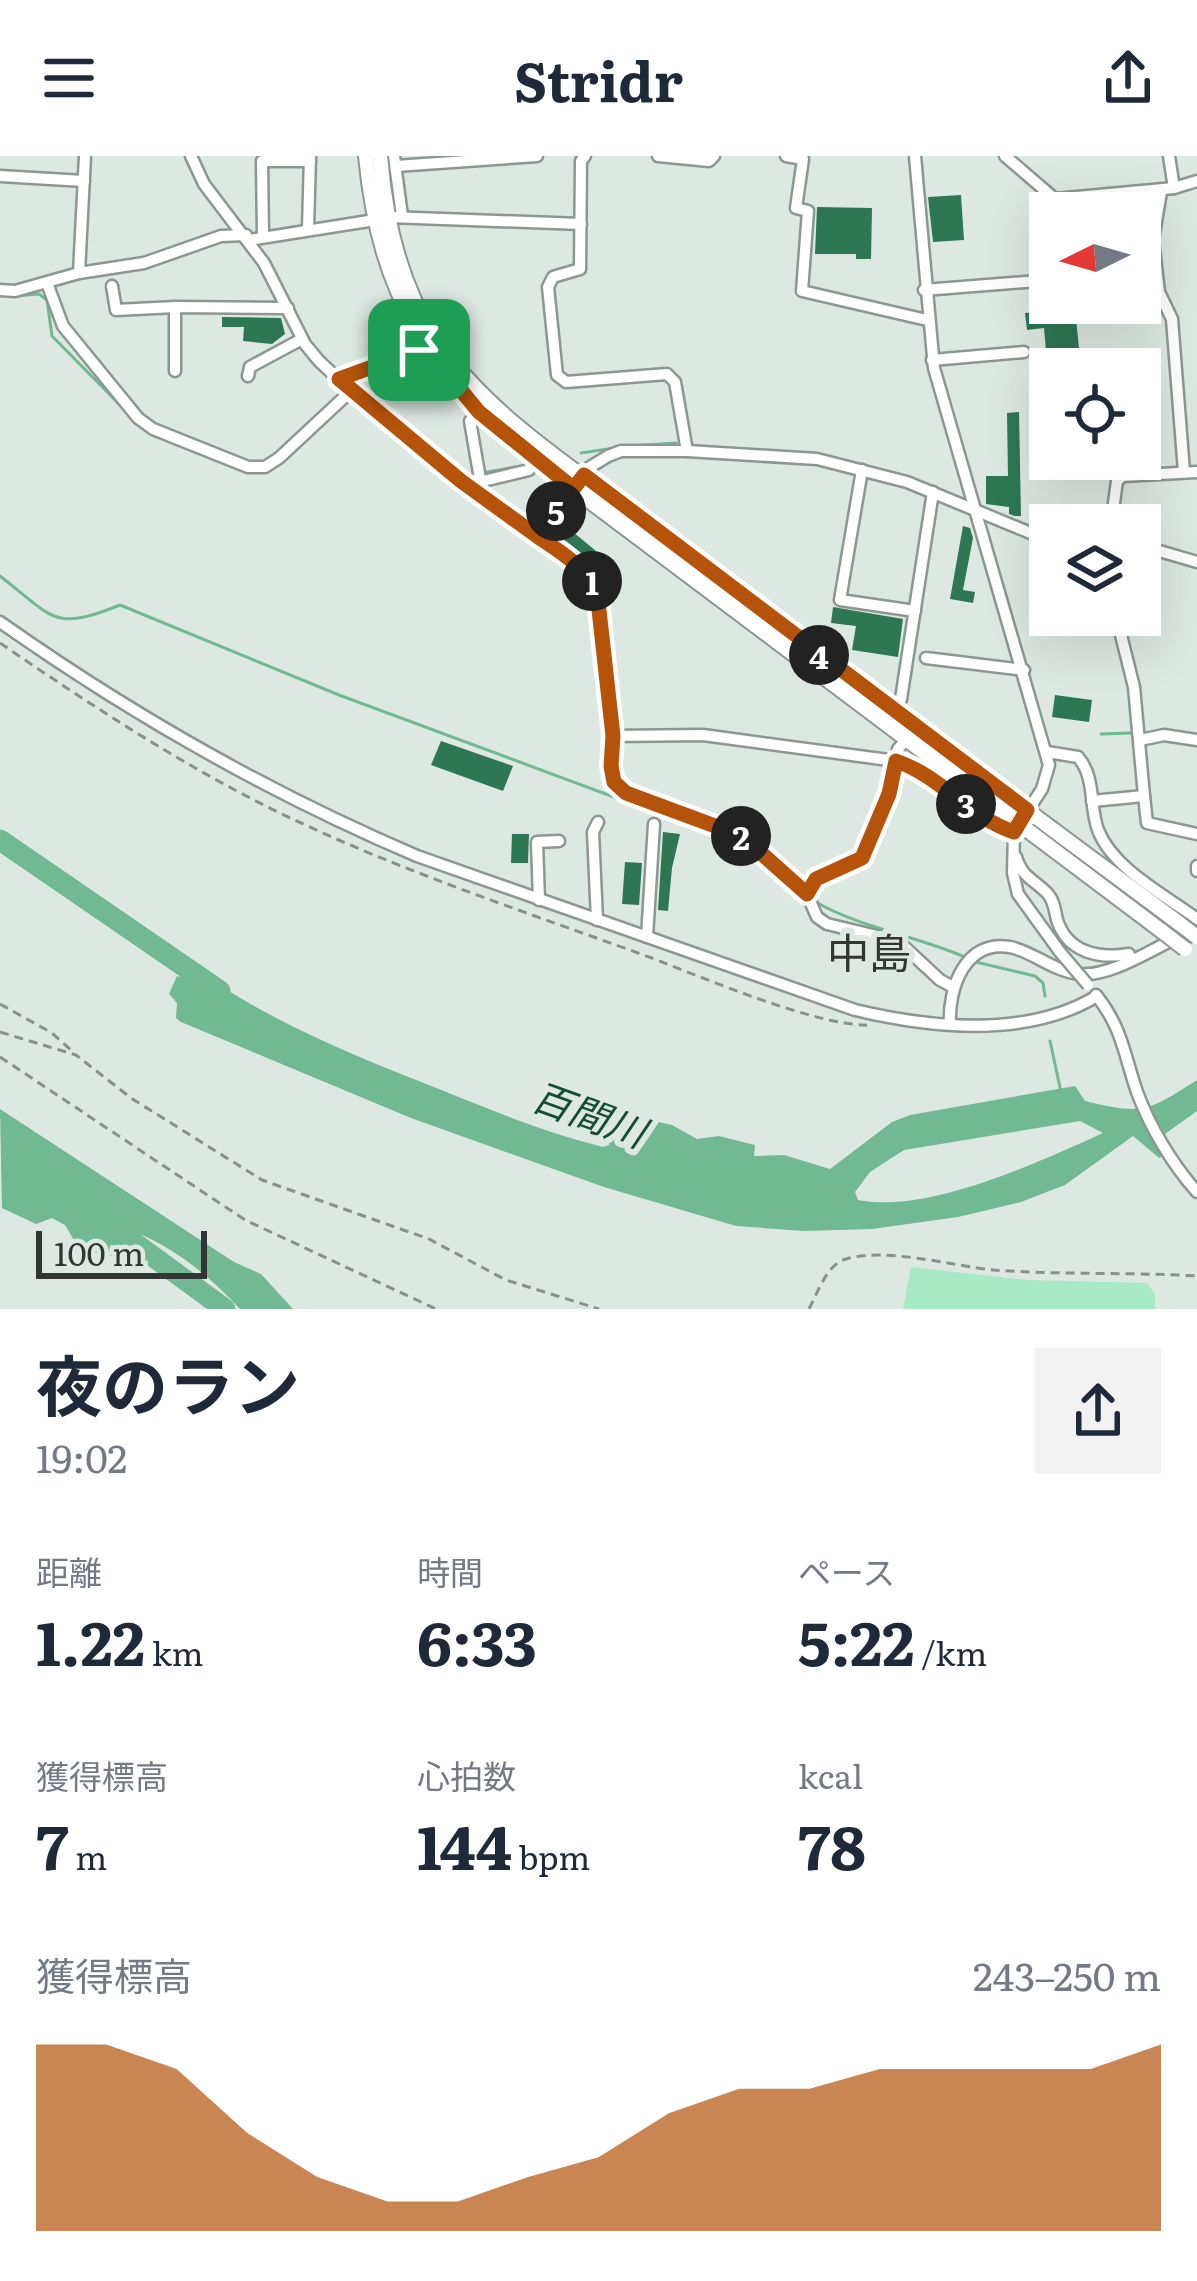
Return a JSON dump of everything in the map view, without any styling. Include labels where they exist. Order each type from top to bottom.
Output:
[{"type":"main road","points":[[366,156],[407,282],[433,335],[488,401],[893,711],[1020,821],[1197,934]]},
{"type":"main road","points":[[380,156],[394,287],[426,348],[479,412],[573,488],[1191,953]]},
{"type":"street","points":[[80,274],[86,156]]},
{"type":"street","points":[[190,156],[204,184],[253,237],[302,339],[339,379],[461,481],[582,566],[592,579],[613,736],[614,782],[626,793],[742,836],[807,894],[818,917],[827,924],[898,940],[940,980],[955,983]]},
{"type":"street","points":[[389,218],[395,161],[537,156]]},
{"type":"street","points":[[585,156],[581,161],[580,269],[553,277],[548,287],[556,374],[566,382],[668,374],[675,382],[687,451]]},
{"type":"street","points":[[658,156],[709,160],[714,156]]},
{"type":"street","points":[[786,156],[802,159],[796,208],[808,211],[802,291],[927,320]]},
{"type":"street","points":[[915,156],[932,360],[1047,752],[1046,780],[1020,821],[1012,873],[1018,894],[1116,1020],[1138,1095],[1160,1139],[1197,1192]]},
{"type":"street","points":[[1005,156],[1047,192]]},
{"type":"street","points":[[1168,156],[1174,188]]},
{"type":"street","points":[[253,237],[262,161],[310,159],[308,230]]},
{"type":"street","points":[[0,176],[84,181]]},
{"type":"street","points":[[1161,192],[1197,182]]},
{"type":"street","points":[[0,290],[15,291],[143,263],[221,236],[253,237],[389,218],[581,224]]},
{"type":"street","points":[[924,290],[1029,282]]},
{"type":"street","points":[[47,283],[63,326],[138,418],[153,429],[248,467],[266,467],[279,458],[352,390]]},
{"type":"street","points":[[112,286],[116,310],[287,308]]},
{"type":"street","points":[[1114,504],[1117,481],[1123,476],[1190,472],[1172,319],[1161,294]]},
{"type":"street","points":[[175,307],[175,371]]},
{"type":"street","points":[[248,376],[250,367],[302,339]]},
{"type":"street","points":[[339,379],[426,348]]},
{"type":"street","points":[[932,360],[1024,352]]},
{"type":"street","points":[[470,421],[479,475]]},
{"type":"street","points":[[537,536],[584,475],[597,462],[621,451],[817,459],[933,492],[1029,533]]},
{"type":"street","points":[[461,481],[530,470]]},
{"type":"street","points":[[862,470],[840,601],[914,611]]},
{"type":"street","points":[[893,711],[901,699],[933,492]]},
{"type":"street","points":[[1161,551],[1197,562]]},
{"type":"street","points":[[0,622],[141,717],[286,797],[417,856],[855,1010],[898,1020],[950,1024],[1055,1017],[1092,990]]},
{"type":"street","points":[[1121,636],[1133,687],[1148,823],[1197,834]]},
{"type":"street","points":[[926,658],[1024,670]]},
{"type":"street","points":[[613,736],[703,735],[896,761],[920,769],[996,826],[1020,821]]},
{"type":"street","points":[[1139,740],[1164,735],[1197,740]]},
{"type":"street","points":[[807,894],[816,879],[862,858],[889,794],[898,749],[906,740]]},
{"type":"street","points":[[1047,752],[1078,757],[1090,778],[1097,828],[1115,857],[1197,920]]},
{"type":"street","points":[[1092,801],[1144,796]]},
{"type":"street","points":[[597,920],[593,832],[598,822]]},
{"type":"street","points":[[647,937],[653,824]]},
{"type":"street","points":[[539,900],[537,842],[559,841]]},
{"type":"street","points":[[1013,848],[1021,871],[1048,894],[1060,928],[1076,946],[1088,953],[1114,956],[1151,950]]},
{"type":"street","points":[[950,1024],[955,983],[967,962],[994,947],[1013,948],[1050,966],[1084,975],[1197,934]]},
{"type":"path","points":[[0,1004],[52,1034],[130,1098],[262,1180],[429,1238],[506,1280],[598,1309]]},
{"type":"path","points":[[0,1032],[76,1055]]},
{"type":"path","points":[[0,1057],[245,1220],[436,1309]]},
{"type":"path","points":[[809,1309],[830,1270],[849,1258],[917,1258],[1067,1274],[1197,1276]]},
{"type":"shaded area","points":[[201,973],[258,1008],[346,1051],[520,1121],[603,1147],[609,1145],[608,1121],[613,1112],[672,1125],[697,1139],[719,1136],[755,1145],[754,1156],[784,1155],[830,1169],[892,1122],[910,1115],[1075,1086],[1085,1101],[1133,1109],[1167,1099],[1197,1080],[1197,1111],[1165,1134],[1165,1155],[1159,1158],[1133,1136],[1065,1185],[1021,1202],[872,1229],[736,1226],[604,1187],[411,1118],[181,1022],[176,1018],[177,1003],[169,994],[177,976],[192,980]],"holes":[[[1080,1121],[1103,1133],[1016,1171],[949,1193],[886,1202],[858,1200],[855,1192],[870,1172],[904,1150]]]},
{"type":"shaded area","points":[[0,1109],[234,1262],[261,1274],[293,1309],[240,1309],[188,1262],[127,1229],[123,1232],[139,1269],[107,1254],[81,1252],[65,1225],[52,1218],[36,1224],[2,1208]]},
{"type":"shaded area","points":[[911,1267],[1027,1280],[1147,1283],[1155,1294],[1155,1309],[903,1309]]},
{"type":"building","points":[[961,195],[964,240],[933,242],[928,197]]},
{"type":"building","points":[[817,207],[872,208],[871,259],[856,259],[856,254],[815,254]]},
{"type":"building","points":[[1025,313],[1029,313],[1029,324],[1077,324],[1079,348],[1046,348],[1044,328],[1027,330]]},
{"type":"building","points":[[222,317],[281,318],[285,334],[272,344],[243,341],[244,327],[222,327]]},
{"type":"building","points":[[1019,412],[1021,516],[1015,516],[1009,514],[1009,507],[986,504],[986,476],[1008,476],[1007,413]]},
{"type":"building","points":[[963,526],[970,528],[973,538],[963,590],[975,592],[973,603],[950,599]]},
{"type":"building","points":[[567,527],[596,551],[589,559],[559,538]]},
{"type":"building","points":[[833,607],[903,619],[898,657],[852,650],[856,626],[831,623]]},
{"type":"building","points":[[1055,695],[1092,700],[1089,722],[1052,717]]},
{"type":"building","points":[[441,741],[513,766],[503,791],[431,765]]},
{"type":"building","points":[[663,832],[680,834],[668,911],[658,910]]},
{"type":"building","points":[[512,834],[529,834],[528,863],[511,863]]},
{"type":"building","points":[[625,862],[642,863],[639,905],[622,904]]},
{"type":"waterway","points":[[14,296],[39,294],[47,300],[52,336],[126,411]]},
{"type":"waterway","points":[[631,446],[676,443]]},
{"type":"waterway","points":[[581,453],[621,447]]},
{"type":"waterway","points":[[464,476],[521,466]]},
{"type":"waterway","points":[[441,471],[456,482]]},
{"type":"waterway","points":[[0,576],[55,616],[81,618],[120,605],[339,695],[727,839],[781,878]]},
{"type":"waterway","points":[[1101,734],[1131,733]]},
{"type":"waterway","name":"百間川","points":[[0,840],[220,991]]},
{"type":"waterway","points":[[814,901],[967,958]]},
{"type":"waterway","points":[[976,962],[1035,976],[1043,983],[1045,996]]},
{"type":"waterway","points":[[1050,1041],[1061,1092]]},
{"type":"waterway","points":[[103,1220],[225,1309]]},
{"type":"district","name":"中島","points":[[869,954]]},
{"type":"route","points":[[419,350],[339,379],[461,481],[537,536],[584,475],[1027,810],[1014,832],[996,826],[920,769],[896,761],[889,794],[862,858],[816,879],[807,894],[742,836],[626,793],[614,782],[611,766],[613,736],[592,579],[582,566],[537,536],[573,488],[479,412],[426,348],[419,350]]}]
